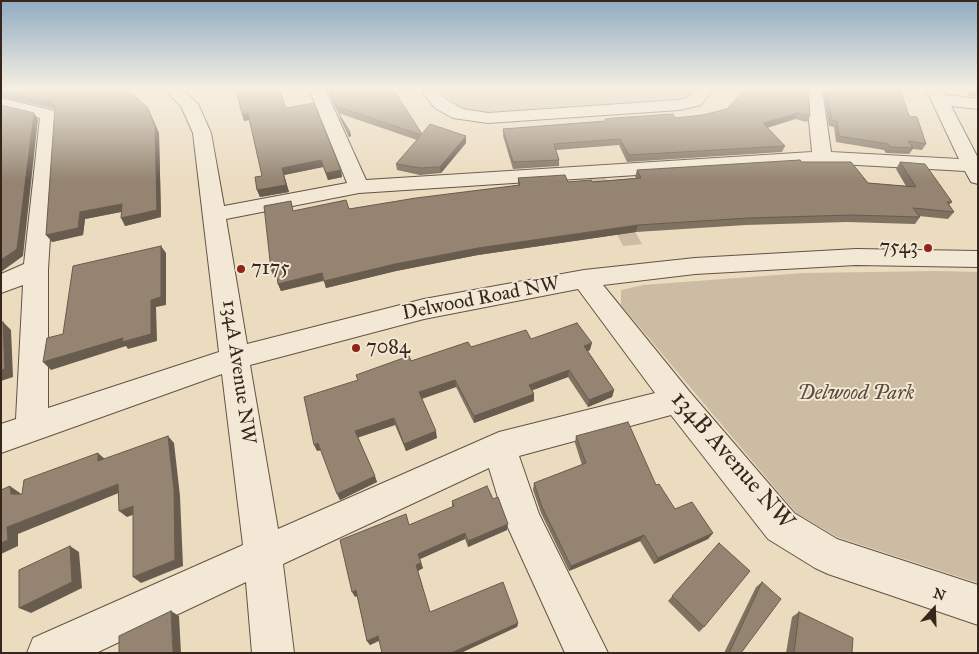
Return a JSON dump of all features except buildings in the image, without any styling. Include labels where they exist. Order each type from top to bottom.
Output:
[{"type":"street","points":[[32,427],[36,269],[49,120]]},
{"type":"street","name":"134A Avenue NW","points":[[197,120],[202,133],[236,358],[263,553],[273,653]]},
{"type":"street","points":[[330,120],[358,187]]},
{"type":"street","points":[[818,120],[822,157]]},
{"type":"street","points":[[950,120],[976,170]]},
{"type":"street","points":[[214,215],[358,187],[822,157],[976,170]]},
{"type":"street","name":"Delwood Road NW","points":[[1,439],[236,358],[424,309],[584,279],[695,266],[803,259],[978,259]]},
{"type":"street","points":[[1,284],[36,269]]},
{"type":"street","name":"134B Avenue NW","points":[[584,279],[678,400],[781,526],[828,555],[978,605]]},
{"type":"street","points":[[48,653],[263,553],[499,447],[678,400]]},
{"type":"street","points":[[499,447],[523,520],[587,653]]},
{"type":"green space","points":[[605,177],[642,244],[623,246],[589,178]]},
{"type":"green space","name":"Delwood Park","points":[[978,272],[978,583],[837,537],[796,513],[621,305],[621,290],[643,285],[804,273]]},
{"type":"place","name":"7543","points":[[928,248]]},
{"type":"place","name":"7175","points":[[241,269]]},
{"type":"place","name":"7084","points":[[356,348]]}]
